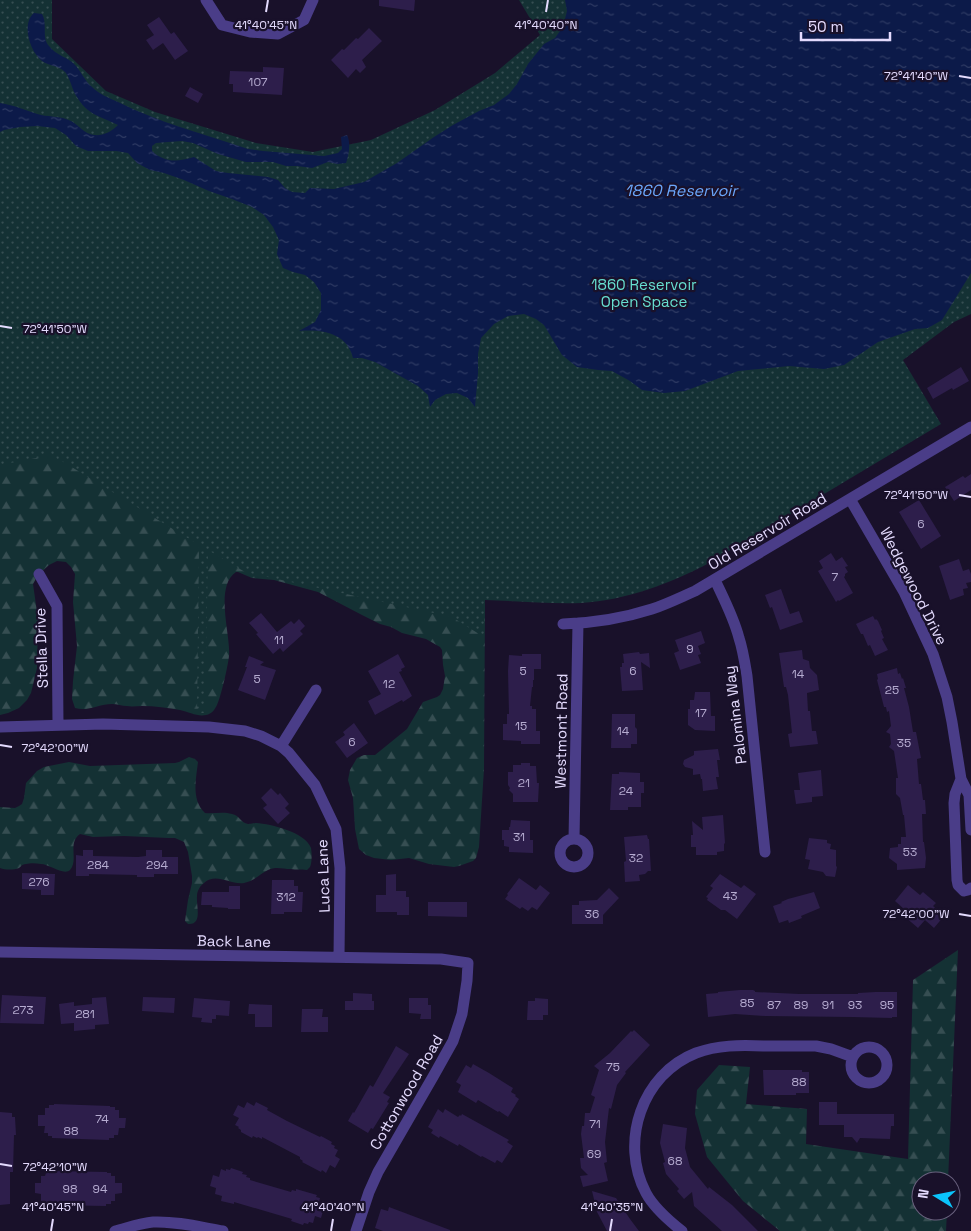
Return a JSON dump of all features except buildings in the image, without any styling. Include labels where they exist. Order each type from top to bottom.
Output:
[{"type":"street","points":[[206,0],[222,25],[250,32],[278,34],[304,20],[313,0]]},
{"type":"street","name":"Old Reservoir Road","points":[[563,624],[628,615],[651,609],[695,591],[971,427]]},
{"type":"street","name":"Wedgewood Drive","points":[[850,498],[904,592],[933,654],[951,713],[962,779],[969,794],[971,830]]},
{"type":"street","name":"Stella Drive","points":[[40,574],[57,606],[58,725]]},
{"type":"street","name":"Palomina Way","points":[[715,580],[733,618],[744,657],[765,852]]},
{"type":"street","name":"Westmont Road","points":[[574,839],[578,623]]},
{"type":"street","points":[[282,746],[316,690]]},
{"type":"street","name":"Luca Lane","points":[[0,727],[122,724],[209,727],[245,731],[282,746],[315,785],[336,829],[340,868],[339,957]]},
{"type":"street","name":"Wedgewood Drive","points":[[962,779],[954,794],[957,880],[958,885],[964,891],[971,888]]},
{"type":"street","name":"Back Lane","points":[[0,952],[440,959],[468,963]]},
{"type":"street","name":"Cottonwood Road","points":[[356,1231],[378,1172],[453,1041],[462,1014],[468,963]]},
{"type":"street","points":[[682,1231],[655,1207],[639,1179],[636,1162],[635,1132],[645,1100],[655,1084],[667,1072],[695,1053],[724,1046],[816,1046],[853,1057]]},
{"type":"street","points":[[115,1231],[136,1224],[152,1222],[223,1231]]},
{"type":"green space","name":"1860 Reservoir Open Space","points":[[0,0],[52,0],[52,39],[106,91],[155,112],[256,143],[313,152],[371,140],[435,110],[495,73],[540,35],[519,0],[971,0],[971,314],[954,322],[903,360],[941,424],[709,563],[679,578],[631,595],[581,603],[485,600],[484,635],[479,634],[452,617],[245,572],[208,550],[205,713],[197,713],[199,545],[52,455],[0,465]]},
{"type":"green space","points":[[0,351],[485,604],[484,769],[479,847],[476,858],[473,861],[454,867],[429,864],[409,858],[391,860],[374,858],[366,855],[359,849],[355,829],[353,798],[348,780],[350,770],[357,758],[364,755],[375,755],[407,729],[423,702],[440,695],[445,676],[442,650],[426,639],[402,633],[380,624],[318,592],[274,580],[252,578],[238,572],[229,579],[226,588],[225,612],[229,656],[219,701],[210,714],[200,715],[166,708],[112,704],[80,709],[75,708],[72,699],[77,646],[73,602],[75,574],[66,562],[57,561],[49,565],[38,575],[33,584],[38,619],[37,668],[31,693],[19,708],[0,715]]},
{"type":"green space","points":[[189,757],[198,762],[196,796],[205,813],[229,813],[248,824],[270,825],[295,833],[308,842],[311,848],[312,858],[310,867],[307,870],[274,868],[244,883],[218,879],[209,880],[201,886],[198,892],[198,914],[196,921],[188,924],[185,921],[192,876],[188,852],[184,842],[175,838],[93,837],[80,834],[74,842],[74,861],[70,870],[64,872],[35,863],[29,863],[14,869],[0,868],[0,807],[15,808],[22,804],[26,783],[37,771],[44,767],[69,762],[90,766],[175,763]]},
{"type":"green space","points":[[958,950],[948,1171],[911,1171],[911,1221],[946,1221],[946,1231],[780,1231],[743,1201],[707,1157],[695,1114],[697,1090],[719,1065],[750,1067],[746,1104],[807,1109],[806,1144],[908,1159],[913,980]]},
{"type":"water","name":"1860 Reservoir","points":[[565,0],[971,0],[971,273],[942,320],[928,328],[915,329],[878,342],[844,365],[824,369],[789,366],[738,371],[685,391],[664,393],[642,390],[612,371],[577,367],[562,355],[544,325],[536,319],[524,314],[508,316],[494,324],[481,338],[478,354],[475,407],[468,398],[457,393],[446,394],[435,400],[430,407],[428,395],[418,386],[375,362],[362,358],[353,358],[350,350],[339,338],[325,332],[299,331],[315,322],[321,310],[321,293],[314,282],[305,275],[283,268],[277,254],[279,240],[273,227],[264,215],[252,207],[184,180],[150,170],[137,163],[128,153],[88,151],[76,146],[66,135],[55,128],[20,127],[0,132],[0,103],[41,115],[67,119],[87,133],[94,135],[107,133],[118,125],[99,117],[84,107],[75,94],[66,73],[38,57],[31,45],[28,24],[34,13],[42,14],[44,18],[45,39],[52,49],[70,60],[87,82],[98,92],[134,109],[166,122],[248,149],[324,156],[338,153],[342,149],[341,137],[347,135],[349,145],[346,163],[328,162],[312,168],[286,166],[273,162],[246,162],[218,154],[193,143],[182,141],[156,143],[152,146],[152,151],[162,158],[182,160],[194,157],[216,171],[268,177],[278,180],[285,188],[292,192],[305,193],[310,188],[334,189],[364,182],[397,163],[453,125],[494,105],[509,94],[528,64],[544,44],[555,38],[563,27],[567,11]]}]
